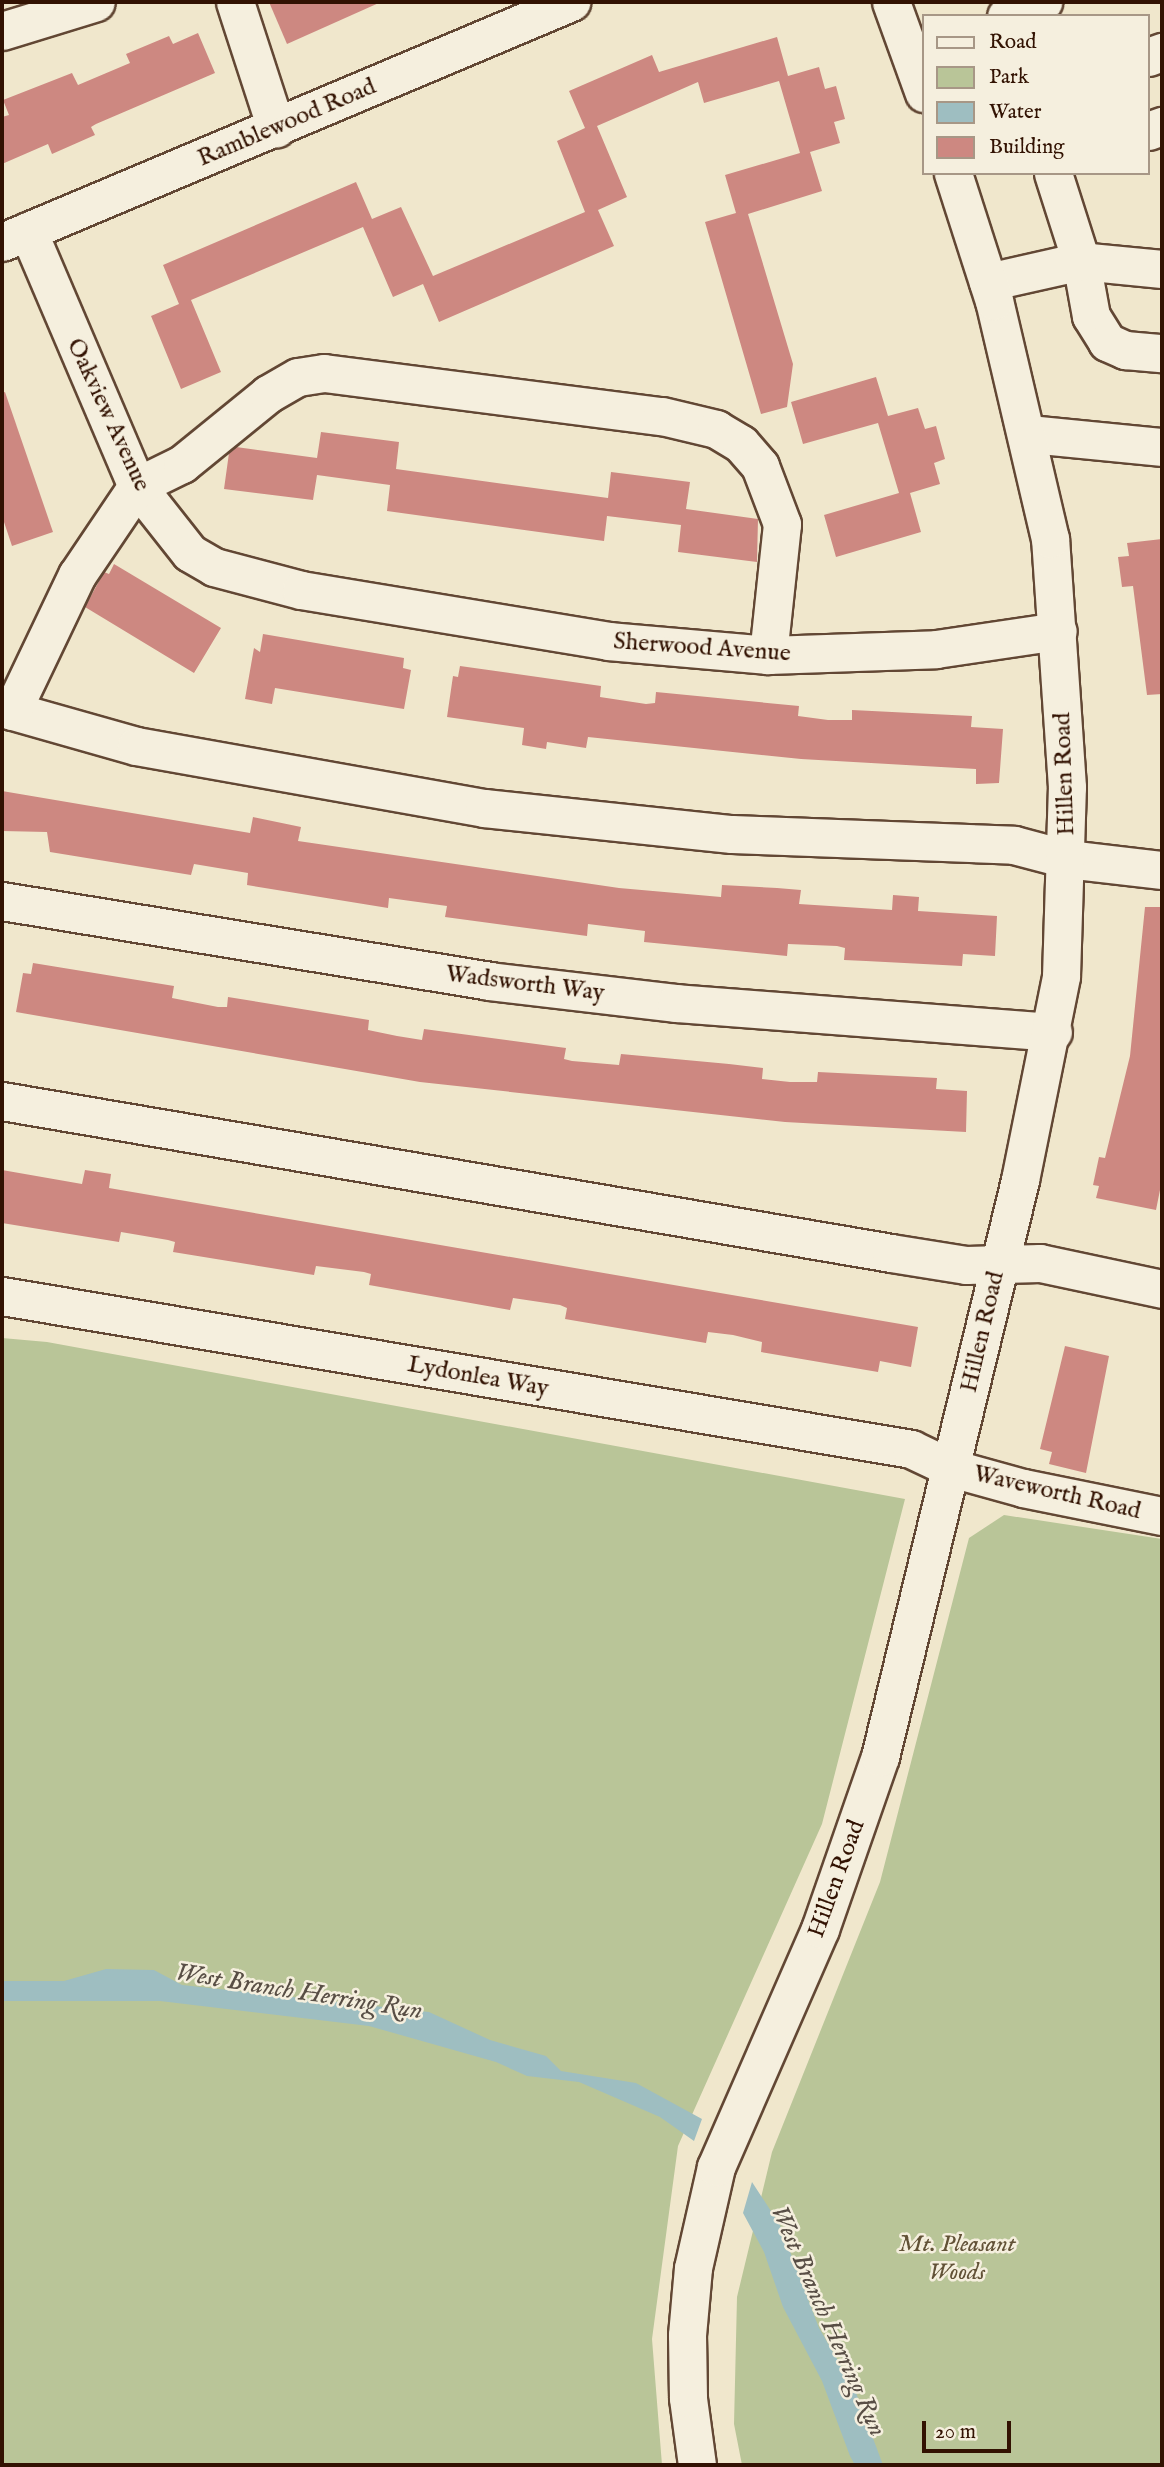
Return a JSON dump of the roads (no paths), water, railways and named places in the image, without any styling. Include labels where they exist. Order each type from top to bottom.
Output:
[{"type":"street","points":[[2,31],[96,2]]},
{"type":"street","points":[[235,2],[276,128]]},
{"type":"street","name":"Ramblewood Road","points":[[15,237],[571,2]]},
{"type":"street","points":[[891,2],[922,87]]},
{"type":"street","points":[[1009,14],[1042,2]]},
{"type":"street","name":"Hillen Road","points":[[697,2465],[688,2398],[687,2336],[693,2268],[716,2167],[820,1929],[855,1836],[880,1757],[1053,1032],[1066,933],[1067,859],[1058,631],[1050,539],[1029,434],[988,282],[954,175]]},
{"type":"street","points":[[1054,175],[1082,261],[1091,316],[1107,342],[1125,350],[1162,354]]},
{"type":"street","name":"Oakview Avenue","points":[[15,237],[137,486],[190,553],[214,567],[301,590],[348,595]]},
{"type":"street","points":[[988,282],[1082,261],[1162,269]]},
{"type":"street","points":[[768,655],[782,524],[760,466],[741,444],[716,429],[662,416],[324,373],[298,377],[268,394],[182,464],[137,486],[77,575],[7,709],[136,747],[484,808],[732,834],[1014,845],[1067,859],[1162,870]]},
{"type":"street","points":[[1029,434],[1162,447]]},
{"type":"street","name":"Sherwood Avenue","points":[[348,595],[608,641],[768,655],[936,649],[1058,631]]},
{"type":"street","name":"Wadsworth Way","points":[[2,901],[489,981],[690,1004],[1053,1032]]},
{"type":"street","points":[[2,1101],[891,1253],[966,1265],[1040,1263],[1162,1289]]},
{"type":"street","name":"Lydonlea Way","points":[[2,1296],[911,1450],[951,1468]]},
{"type":"street","name":"Waveworth Road","points":[[951,1468],[1160,1505]]},
{"type":"water","points":[[106,1969],[154,1970],[182,1985],[429,2012],[490,2040],[546,2056],[561,2071],[636,2083],[702,2119],[694,2141],[660,2117],[579,2082],[527,2076],[496,2062],[369,2026],[160,2001],[2,2001],[2,1981],[64,1981]]},
{"type":"water","points":[[752,2182],[780,2225],[819,2328],[855,2390],[883,2465],[855,2465],[850,2456],[822,2381],[783,2307],[764,2252],[743,2213]]},
{"type":"water label","name":"West Branch Herring Run","points":[[299,1992]]},
{"type":"water label","name":"West Branch Herring Run","points":[[828,2321]]},
{"type":"park label","name":"Mt. Pleasant Woods","points":[[957,2259]]}]
